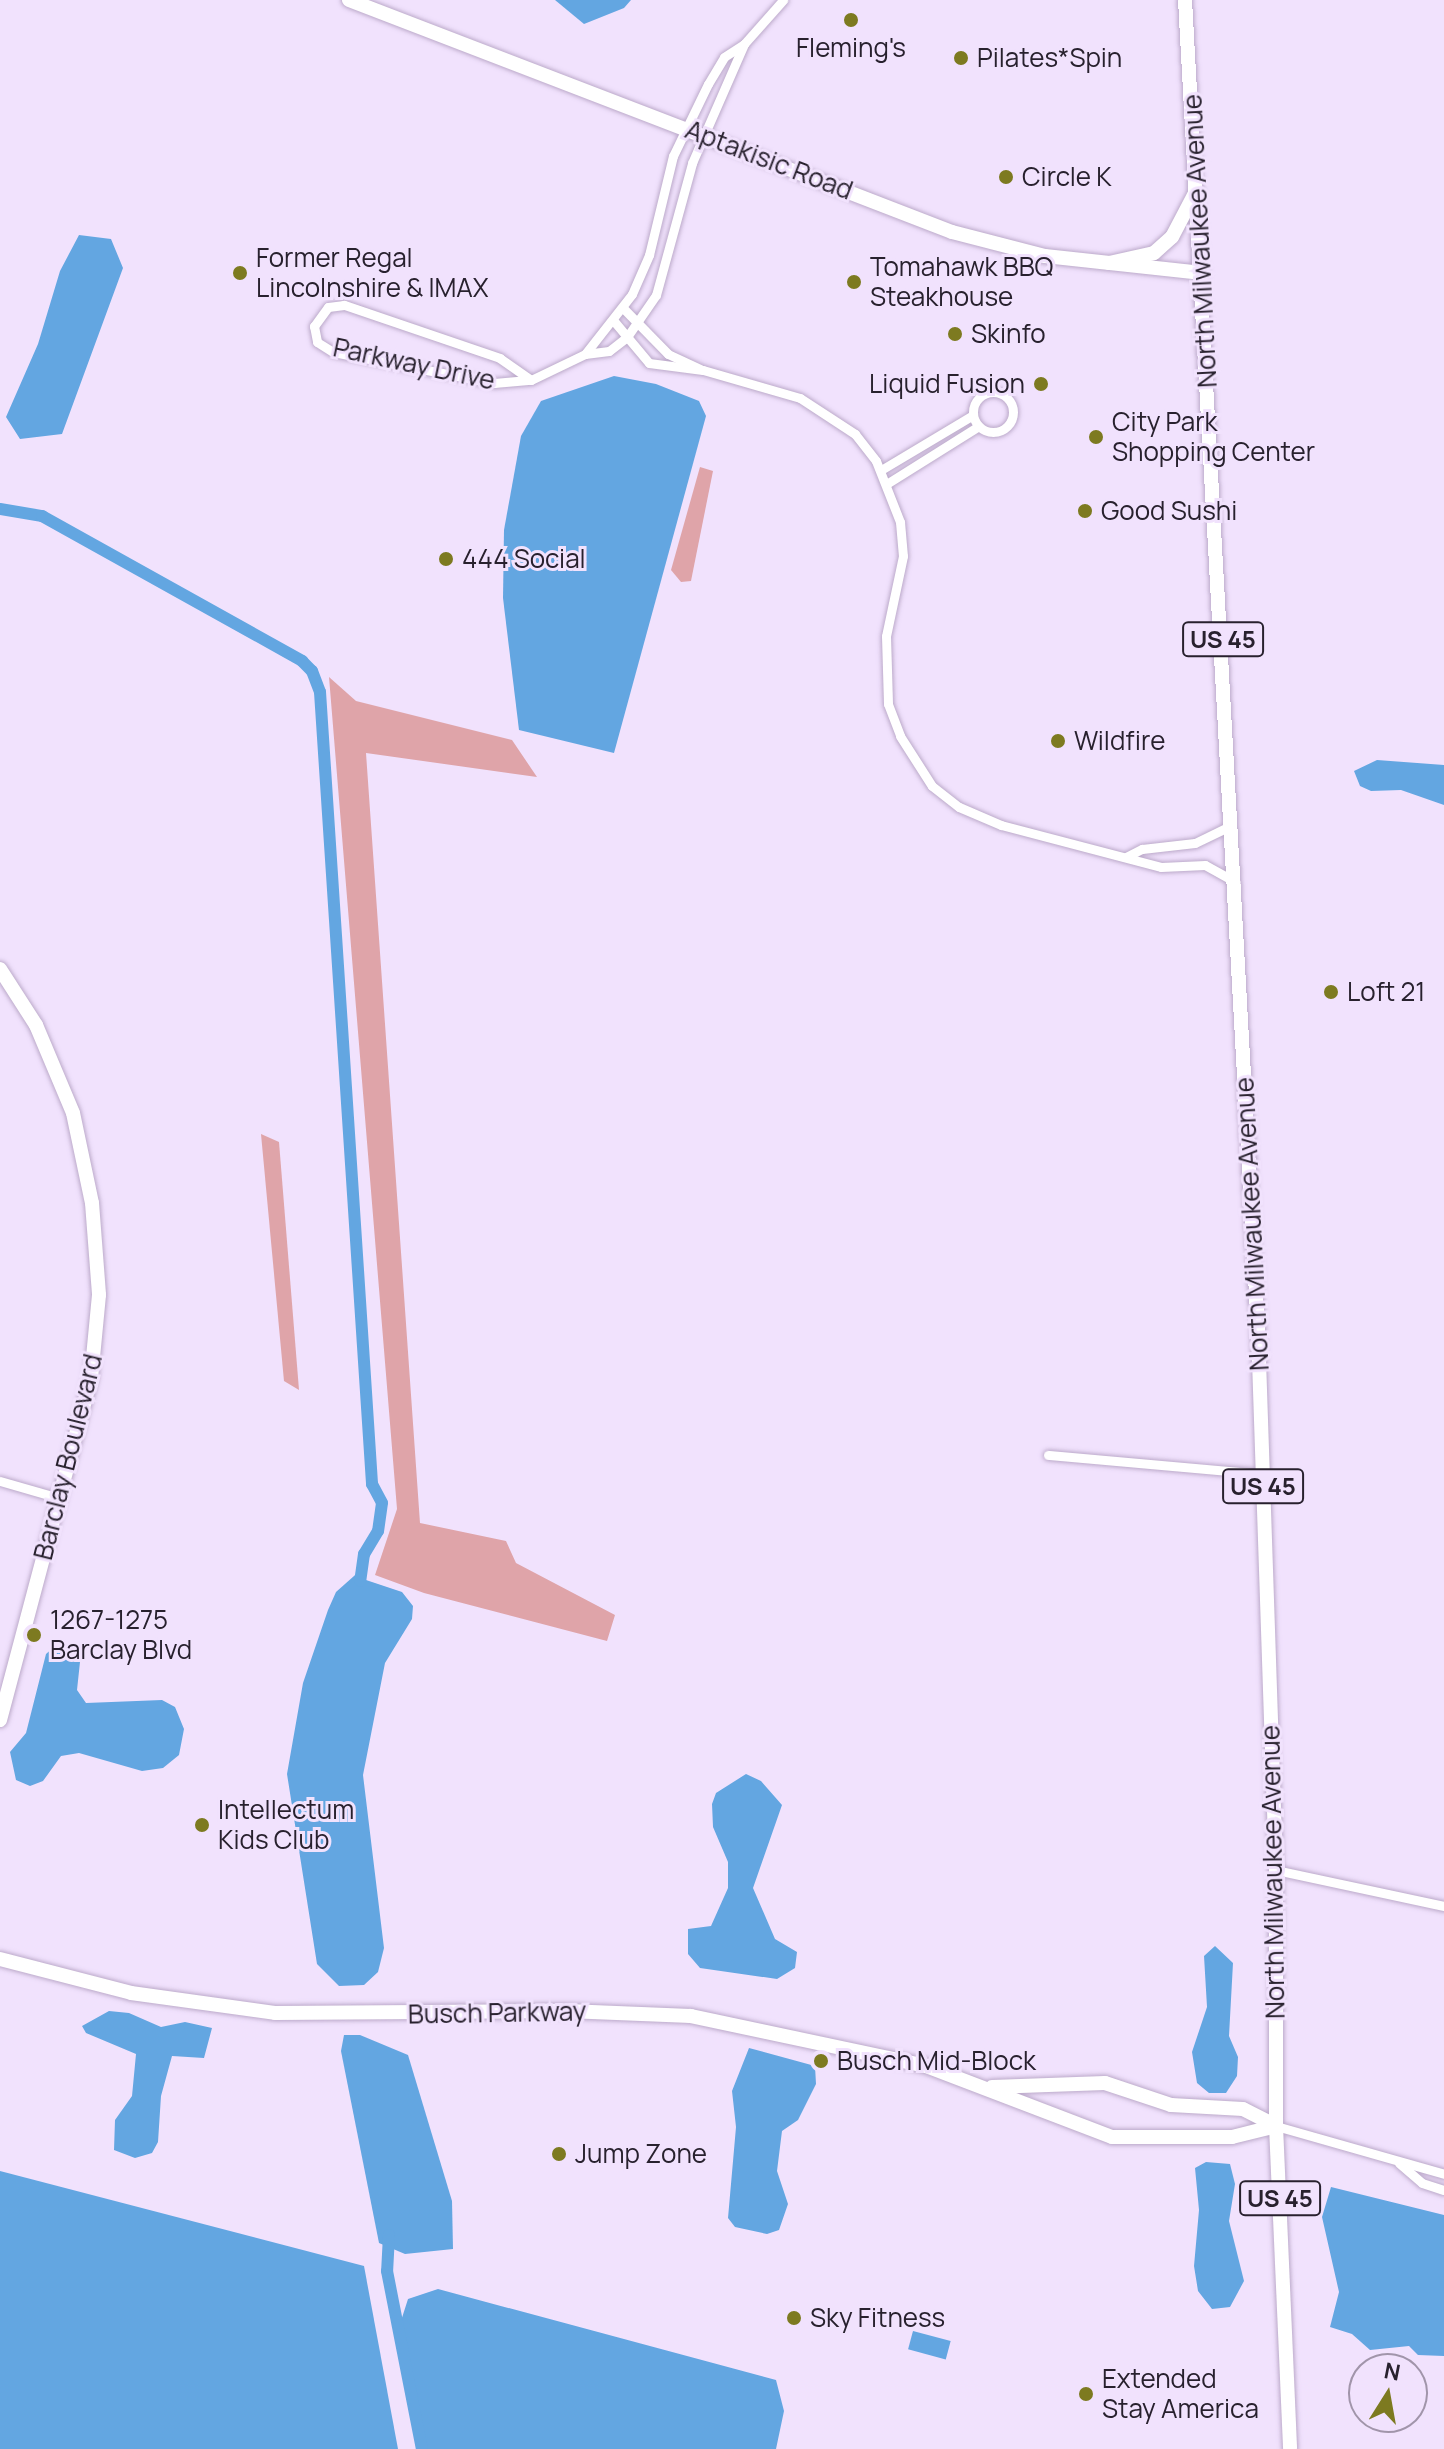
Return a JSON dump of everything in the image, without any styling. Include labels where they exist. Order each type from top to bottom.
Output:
[{"type":"main road","name":"Aptakisic Road","points":[[349,0],[707,135],[952,232],[1045,256],[1202,273]]},
{"type":"main road","name":"North Milwaukee Avenue","points":[[1185,0],[1237,882],[1263,1474],[1276,1870],[1276,2126],[1290,2449]]},
{"type":"main road","points":[[1109,263],[1154,253],[1172,237],[1197,190]]},
{"type":"main road","name":"Barclay Boulevard","points":[[0,969],[36,1025],[73,1113],[95,1222],[96,1339],[59,1498],[0,1720]]},
{"type":"main road","name":"Busch Parkway","points":[[0,1959],[131,1993],[275,2013],[567,2011],[691,2016],[834,2043],[990,2087],[1023,2105],[1112,2137],[1232,2137],[1276,2126]]},
{"type":"main road","name":"Busch Parkway","points":[[990,2087],[1105,2083],[1171,2105],[1243,2109],[1276,2126]]},
{"type":"street","name":"Parkway Drive","points":[[585,354],[624,309],[649,255],[673,156],[724,57],[744,44],[783,0]]},
{"type":"street","name":"Parkway Drive","points":[[531,380],[500,358],[347,305],[328,307],[314,326],[317,342],[333,352],[494,383],[531,380],[585,354],[609,351],[627,337],[656,295],[692,163],[707,135],[744,44]]},
{"type":"street","points":[[624,309],[668,354],[703,370],[800,398],[825,411],[855,434],[881,470],[900,522],[903,556],[884,670],[888,704],[914,763],[959,807],[1001,825],[1161,867],[1205,865],[1237,882]]},
{"type":"street","points":[[613,320],[649,363],[703,370]]},
{"type":"street","points":[[985,393],[998,393],[1009,400],[1013,413],[1008,425],[994,432],[979,426],[973,415],[975,402],[985,393]]},
{"type":"street","points":[[881,470],[973,415]]},
{"type":"street","points":[[888,483],[979,426]]},
{"type":"street","points":[[1126,857],[1142,849],[1195,843],[1233,824]]},
{"type":"street","points":[[1048,1455],[1263,1474]]},
{"type":"street","points":[[0,1481],[59,1498]]},
{"type":"street","points":[[1276,1870],[1444,1906]]},
{"type":"street","points":[[1276,2126],[1444,2174]]},
{"type":"street","points":[[1397,2160],[1422,2183],[1444,2190]]},
{"type":"shaded area","points":[[700,467],[713,471],[691,581],[681,582],[671,570]]},
{"type":"shaded area","points":[[329,677],[356,701],[512,740],[537,777],[366,753],[420,1523],[506,1541],[516,1563],[615,1615],[607,1641],[424,1593],[375,1575],[397,1509]]},
{"type":"shaded area","points":[[261,1134],[279,1142],[299,1390],[284,1381]]},
{"type":"water","points":[[555,0],[631,0],[624,8],[584,24]]},
{"type":"water","points":[[79,235],[111,239],[123,268],[62,434],[20,439],[6,417],[38,344],[60,271]]},
{"type":"water","points":[[614,376],[656,384],[699,401],[706,416],[614,753],[519,730],[503,598],[504,530],[521,436],[541,401]]},
{"type":"water","points":[[1377,760],[1444,765],[1444,805],[1401,790],[1371,791],[1360,786],[1354,771]]},
{"type":"water","points":[[363,1568],[366,1580],[402,1592],[413,1606],[412,1619],[385,1663],[363,1775],[384,1948],[378,1972],[364,1985],[339,1986],[317,1964],[287,1774],[303,1683],[328,1610],[336,1592]]},
{"type":"water","points":[[54,1647],[70,1647],[75,1652],[80,1662],[77,1690],[86,1703],[162,1700],[175,1707],[184,1729],[179,1755],[163,1768],[142,1771],[79,1753],[61,1756],[43,1781],[30,1786],[16,1780],[10,1752],[26,1733],[46,1654]]},
{"type":"water","points":[[746,1774],[761,1781],[782,1805],[753,1888],[775,1939],[797,1952],[795,1968],[777,1979],[700,1968],[688,1954],[688,1929],[711,1926],[728,1888],[728,1862],[713,1827],[712,1804],[716,1793]]},
{"type":"water","points":[[1215,1946],[1233,1963],[1229,2036],[1238,2057],[1237,2076],[1226,2093],[1209,2093],[1197,2083],[1192,2052],[1207,2007],[1204,1956]]},
{"type":"water","points":[[109,2011],[129,2013],[161,2027],[185,2022],[212,2028],[204,2058],[172,2056],[161,2096],[158,2142],[152,2153],[135,2158],[114,2150],[115,2120],[132,2096],[136,2054],[86,2033],[82,2026]]},
{"type":"water","points":[[344,2035],[360,2035],[408,2055],[452,2201],[453,2249],[405,2254],[379,2243],[341,2051]]},
{"type":"water","points":[[749,2048],[815,2066],[816,2084],[798,2120],[782,2131],[777,2171],[788,2204],[779,2230],[767,2234],[735,2227],[728,2218],[736,2127],[732,2091]]},
{"type":"water","points":[[1206,2162],[1230,2164],[1235,2184],[1229,2221],[1244,2281],[1230,2307],[1212,2309],[1198,2291],[1194,2266],[1199,2210],[1195,2168]]},
{"type":"water","points":[[0,2171],[364,2266],[398,2449],[0,2449]]},
{"type":"water","points":[[1331,2187],[1444,2215],[1444,2356],[1416,2353],[1409,2346],[1370,2350],[1352,2334],[1330,2327],[1339,2292],[1322,2217]]},
{"type":"water","points":[[438,2289],[776,2380],[784,2411],[776,2449],[417,2449],[417,2405],[400,2324],[408,2299]]},
{"type":"water","points":[[913,2331],[951,2341],[946,2359],[908,2349]]},
{"type":"waterway","points":[[0,509],[42,516],[302,661],[312,671],[320,692],[372,1484],[382,1503],[378,1531],[364,1554],[360,1581]]},
{"type":"waterway","points":[[389,2235],[387,2271],[422,2449]]},
{"type":"place","name":"Fleming's","points":[[851,20]]},
{"type":"place","name":"Pilates*Spin","points":[[961,58]]},
{"type":"place","name":"Circle K","points":[[1006,177]]},
{"type":"place","name":"Former Regal Lincolnshire & IMAX","points":[[240,273]]},
{"type":"place","name":"Tomahawk BBQ Steakhouse","points":[[854,282]]},
{"type":"place","name":"Skinfo","points":[[955,334]]},
{"type":"place","name":"Liquid Fusion","points":[[1041,384]]},
{"type":"place","name":"City Park Shopping Center","points":[[1096,437]]},
{"type":"place","name":"Good Sushi","points":[[1085,511]]},
{"type":"place","name":"444 Social","points":[[446,559]]},
{"type":"place","name":"Wildfire","points":[[1058,741]]},
{"type":"place","name":"Loft 21","points":[[1331,992]]},
{"type":"place","name":"1267-1275 Barclay Blvd","points":[[34,1635]]},
{"type":"place","name":"Intellectum Kids Club","points":[[202,1825]]},
{"type":"place","name":"Busch Mid-Block","points":[[821,2061]]},
{"type":"place","name":"Jump Zone","points":[[559,2154]]},
{"type":"place","name":"Sky Fitness","points":[[794,2318]]},
{"type":"place","name":"Extended Stay America","points":[[1086,2394]]}]
